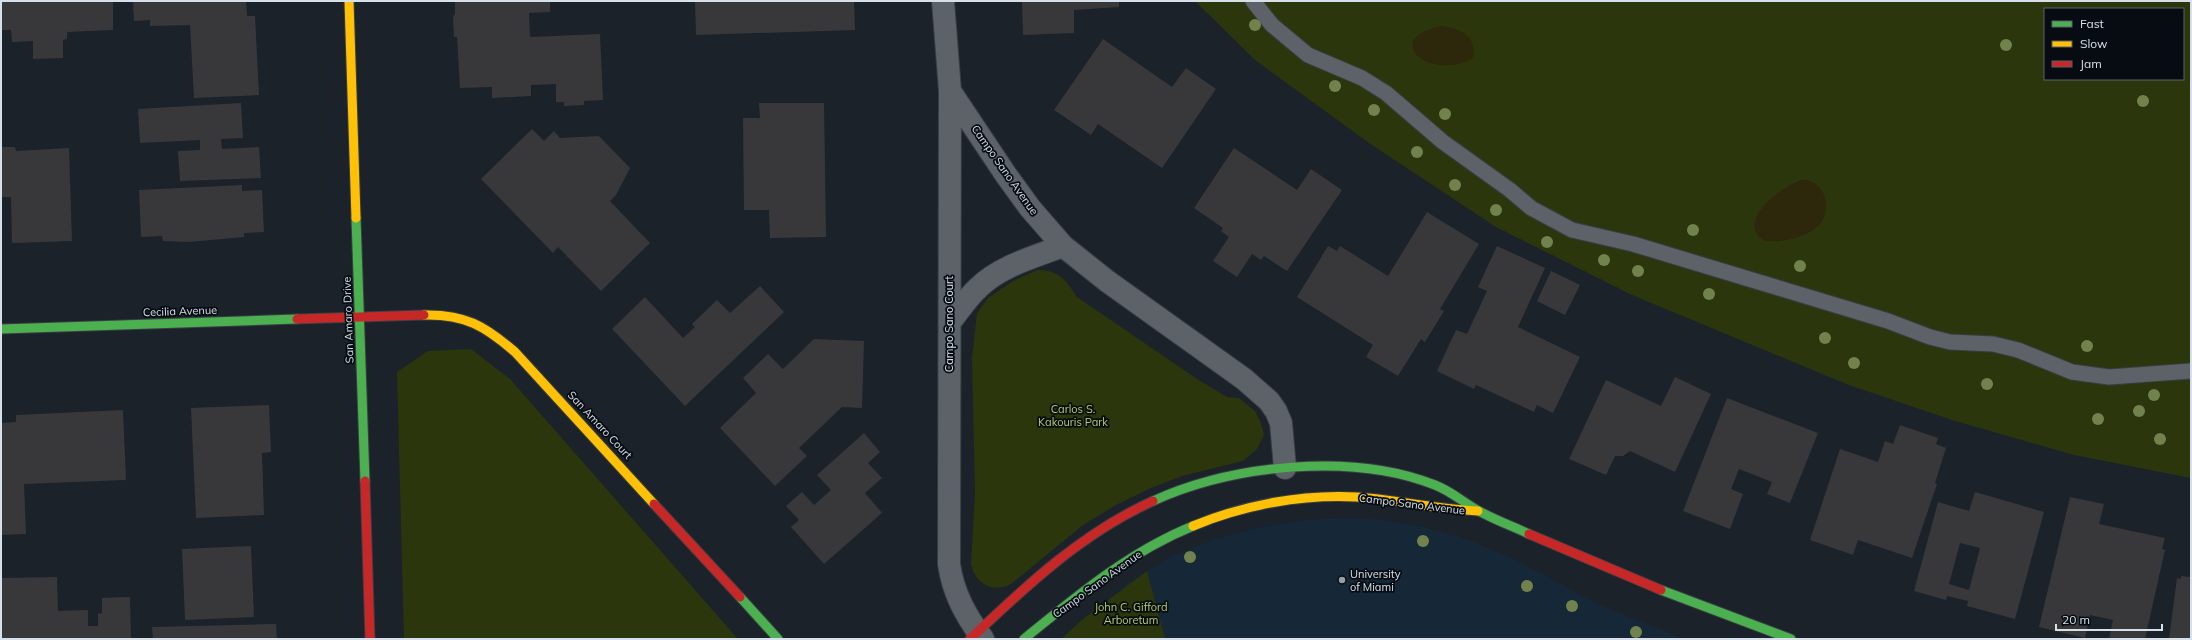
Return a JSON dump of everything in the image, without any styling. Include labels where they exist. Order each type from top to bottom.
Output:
[{"type":"street","name":"San Amaro Drive","points":[[349,1],[370,639]]},
{"type":"street","name":"Campo Sano Court","points":[[943,1],[950,91],[949,564],[955,593],[977,636]]},
{"type":"street","name":"Campo Sano Avenue","points":[[950,91],[1030,208],[1063,246],[1107,282],[1244,379],[1269,401],[1276,410],[1281,424],[1285,468]]},
{"type":"street","points":[[950,322],[978,288],[994,276],[1013,265],[1063,246]]},
{"type":"street","name":"San Amaro Court","points":[[360,317],[454,316],[468,319],[497,336],[515,352],[605,448],[778,639]]},
{"type":"street","name":"Cecilia Avenue","points":[[1,329],[360,317]]},
{"type":"street","name":"Campo Sano Avenue","points":[[977,636],[1032,581],[1084,541],[1134,510],[1161,496],[1192,485],[1221,478],[1285,468],[1347,467],[1373,469],[1428,482],[1452,492],[1478,511],[1644,584],[1791,639]]},
{"type":"street","name":"Campo Sano Avenue","points":[[1024,639],[1093,584],[1136,554],[1181,530],[1230,512],[1278,502],[1337,496],[1386,500],[1447,511],[1478,511]]},
{"type":"lane","points":[[1253,1],[1272,25],[1308,55],[1362,78],[1386,94],[1444,142],[1510,190],[1531,208],[1572,230],[1634,244],[1888,321],[1930,337],[1950,342],[1993,344],[2018,350],[2072,372],[2109,377],[2191,371]]},
{"type":"shaded area","name":"University of Miami","points":[[1350,518],[1384,520],[1420,526],[1472,541],[1518,561],[1597,604],[1685,639],[1061,639],[1124,586],[1169,557],[1215,539],[1261,527],[1305,520]]},
{"type":"green space","points":[[1195,1],[2191,1],[2191,478],[2074,455],[1955,421],[1849,385],[1632,295],[1496,227],[1372,145],[1255,60]]},
{"type":"green space","name":"Carlos S. Kakouris Park","points":[[1037,270],[1045,270],[1061,277],[1077,297],[1197,379],[1227,397],[1239,398],[1255,411],[1261,423],[1264,435],[1257,449],[1243,461],[1182,476],[1149,489],[1116,505],[1083,525],[1011,584],[998,588],[985,585],[980,581],[973,570],[971,563],[975,493],[972,358],[977,313],[988,298],[1013,281]]},
{"type":"green space","points":[[471,349],[510,379],[738,639],[404,639],[397,372],[428,351]]},
{"type":"green space","name":"John C. Gifford Arboretum","points":[[1147,571],[1165,639],[1061,639],[1083,619]]},
{"type":"sand","points":[[1442,26],[1461,31],[1470,39],[1473,44],[1473,58],[1457,64],[1441,65],[1428,62],[1418,56],[1413,48],[1414,40],[1423,32]]},
{"type":"sand","points":[[1802,180],[1810,181],[1816,185],[1824,196],[1826,210],[1824,218],[1820,224],[1806,234],[1795,238],[1772,241],[1761,239],[1757,234],[1755,226],[1756,218],[1761,209],[1777,194]]},
{"type":"building","points":[[1,1],[113,1],[113,30],[67,32],[67,39],[63,40],[63,58],[33,59],[33,41],[12,42],[11,30],[1,30]]},
{"type":"building","points":[[133,1],[246,1],[247,16],[255,16],[259,95],[194,98],[190,25],[150,26],[150,20],[134,21]]},
{"type":"building","points":[[455,1],[550,1],[550,12],[529,13],[530,37],[600,34],[603,100],[584,101],[584,105],[564,106],[564,102],[556,102],[556,84],[531,85],[531,96],[492,98],[492,87],[460,88],[457,37],[454,37],[453,16],[455,15]]},
{"type":"building","points":[[695,1],[854,1],[855,30],[696,35]]},
{"type":"building","points":[[1022,1],[1119,1],[1119,7],[1074,10],[1074,33],[1023,35]]},
{"type":"building","points":[[1103,39],[1172,87],[1186,68],[1216,89],[1162,168],[1098,124],[1091,135],[1054,110]]},
{"type":"building","points":[[241,103],[243,138],[221,139],[222,149],[259,147],[261,178],[180,181],[178,151],[200,150],[200,140],[140,143],[138,109]]},
{"type":"building","points":[[759,103],[824,103],[826,237],[770,238],[769,210],[744,210],[743,118],[760,118]]},
{"type":"building","points":[[532,129],[544,141],[554,131],[560,138],[599,136],[630,168],[616,195],[610,201],[650,243],[601,291],[558,247],[553,253],[481,179]]},
{"type":"building","points":[[1,147],[15,147],[16,151],[69,148],[72,241],[12,243],[11,197],[1,197]]},
{"type":"building","points":[[1234,148],[1297,190],[1311,169],[1342,190],[1287,271],[1264,256],[1261,260],[1252,254],[1237,277],[1213,261],[1229,237],[1221,231],[1223,228],[1194,208]]},
{"type":"building","points":[[242,185],[242,191],[262,190],[264,232],[244,233],[244,237],[189,242],[163,241],[162,236],[141,237],[139,190]]},
{"type":"building","points":[[1427,212],[1479,244],[1440,309],[1444,311],[1425,342],[1421,339],[1398,376],[1366,357],[1373,345],[1297,297],[1328,246],[1337,251],[1340,246],[1388,276]]},
{"type":"building","points":[[1497,246],[1545,268],[1518,327],[1580,357],[1553,413],[1537,405],[1534,412],[1476,385],[1474,389],[1437,371],[1456,330],[1467,334],[1487,291],[1478,287]]},
{"type":"building","points":[[1551,271],[1580,285],[1565,315],[1537,301]]},
{"type":"building","points":[[760,286],[784,312],[685,406],[612,329],[645,297],[683,338],[695,327],[692,324],[717,300],[730,313]]},
{"type":"building","points":[[814,339],[864,341],[862,408],[842,407],[799,448],[807,456],[775,486],[720,428],[756,393],[743,378],[768,354],[783,369]]},
{"type":"building","points":[[1675,377],[1711,394],[1675,472],[1630,451],[1623,456],[1615,456],[1606,475],[1569,459],[1606,380],[1661,406]]},
{"type":"building","points":[[1727,398],[1818,433],[1790,503],[1767,494],[1772,482],[1739,469],[1731,489],[1743,494],[1730,529],[1683,511]]},
{"type":"building","points":[[269,405],[271,452],[262,453],[264,515],[196,518],[191,408]]},
{"type":"building","points":[[123,410],[126,480],[24,484],[26,534],[1,535],[1,423],[16,422],[16,415]]},
{"type":"building","points":[[1900,425],[1938,438],[1936,444],[1946,448],[1935,483],[1937,484],[1912,558],[1858,540],[1853,555],[1810,540],[1840,449],[1878,462],[1885,441],[1893,444]]},
{"type":"building","points":[[864,433],[880,452],[868,463],[882,478],[865,493],[882,513],[824,564],[791,527],[799,520],[786,506],[802,492],[814,505],[831,490],[817,475]]},
{"type":"building","points":[[1975,492],[2044,512],[2015,619],[1967,606],[1968,601],[1947,596],[1946,600],[1914,591],[1938,502],[1969,511]],"holes":[[[1960,543],[1980,548],[1969,590],[1949,584]]]},
{"type":"building","points":[[2070,497],[2104,504],[2099,524],[2165,538],[2162,549],[2165,550],[2145,639],[2109,639],[2113,620],[2090,615],[2085,638],[2039,627]]},
{"type":"building","points":[[251,546],[254,617],[185,620],[182,549]]},
{"type":"building","points":[[2181,576],[2191,577],[2191,639],[2169,639],[2177,578],[2181,579]]},
{"type":"building","points":[[57,577],[58,611],[88,610],[88,626],[98,626],[98,614],[102,613],[102,598],[130,597],[131,639],[1,639],[1,578]]},
{"type":"building","points":[[276,624],[277,639],[153,639],[152,627]]},
{"type":"traffic: fast","points":[[356,218],[365,481]]},
{"type":"traffic: fast","points":[[1,329],[297,319]]},
{"type":"traffic: fast","points":[[1153,501],[1184,489],[1255,471],[1292,467],[1330,466],[1367,469],[1402,475],[1435,485],[1447,490],[1473,508],[1529,534]]},
{"type":"traffic: fast","points":[[1024,639],[1104,576],[1147,549],[1193,526]]},
{"type":"traffic: fast","points":[[1661,590],[1791,639]]},
{"type":"traffic: fast","points":[[740,597],[778,639]]},
{"type":"traffic: slow","points":[[349,1],[356,218]]},
{"type":"traffic: slow","points":[[424,315],[451,317],[474,323],[494,335],[515,352],[654,504]]},
{"type":"traffic: slow","points":[[1193,526],[1232,512],[1273,502],[1315,497],[1357,497],[1478,511]]},
{"type":"traffic: jam","points":[[297,319],[424,315]]},
{"type":"traffic: jam","points":[[365,481],[370,639]]},
{"type":"traffic: jam","points":[[970,639],[1034,580],[1056,562],[1102,529],[1153,501]]},
{"type":"traffic: jam","points":[[654,504],[740,597]]},
{"type":"traffic: jam","points":[[1529,534],[1661,590]]},
{"type":"place","name":"University of Miami","points":[[1342,580]]}]
